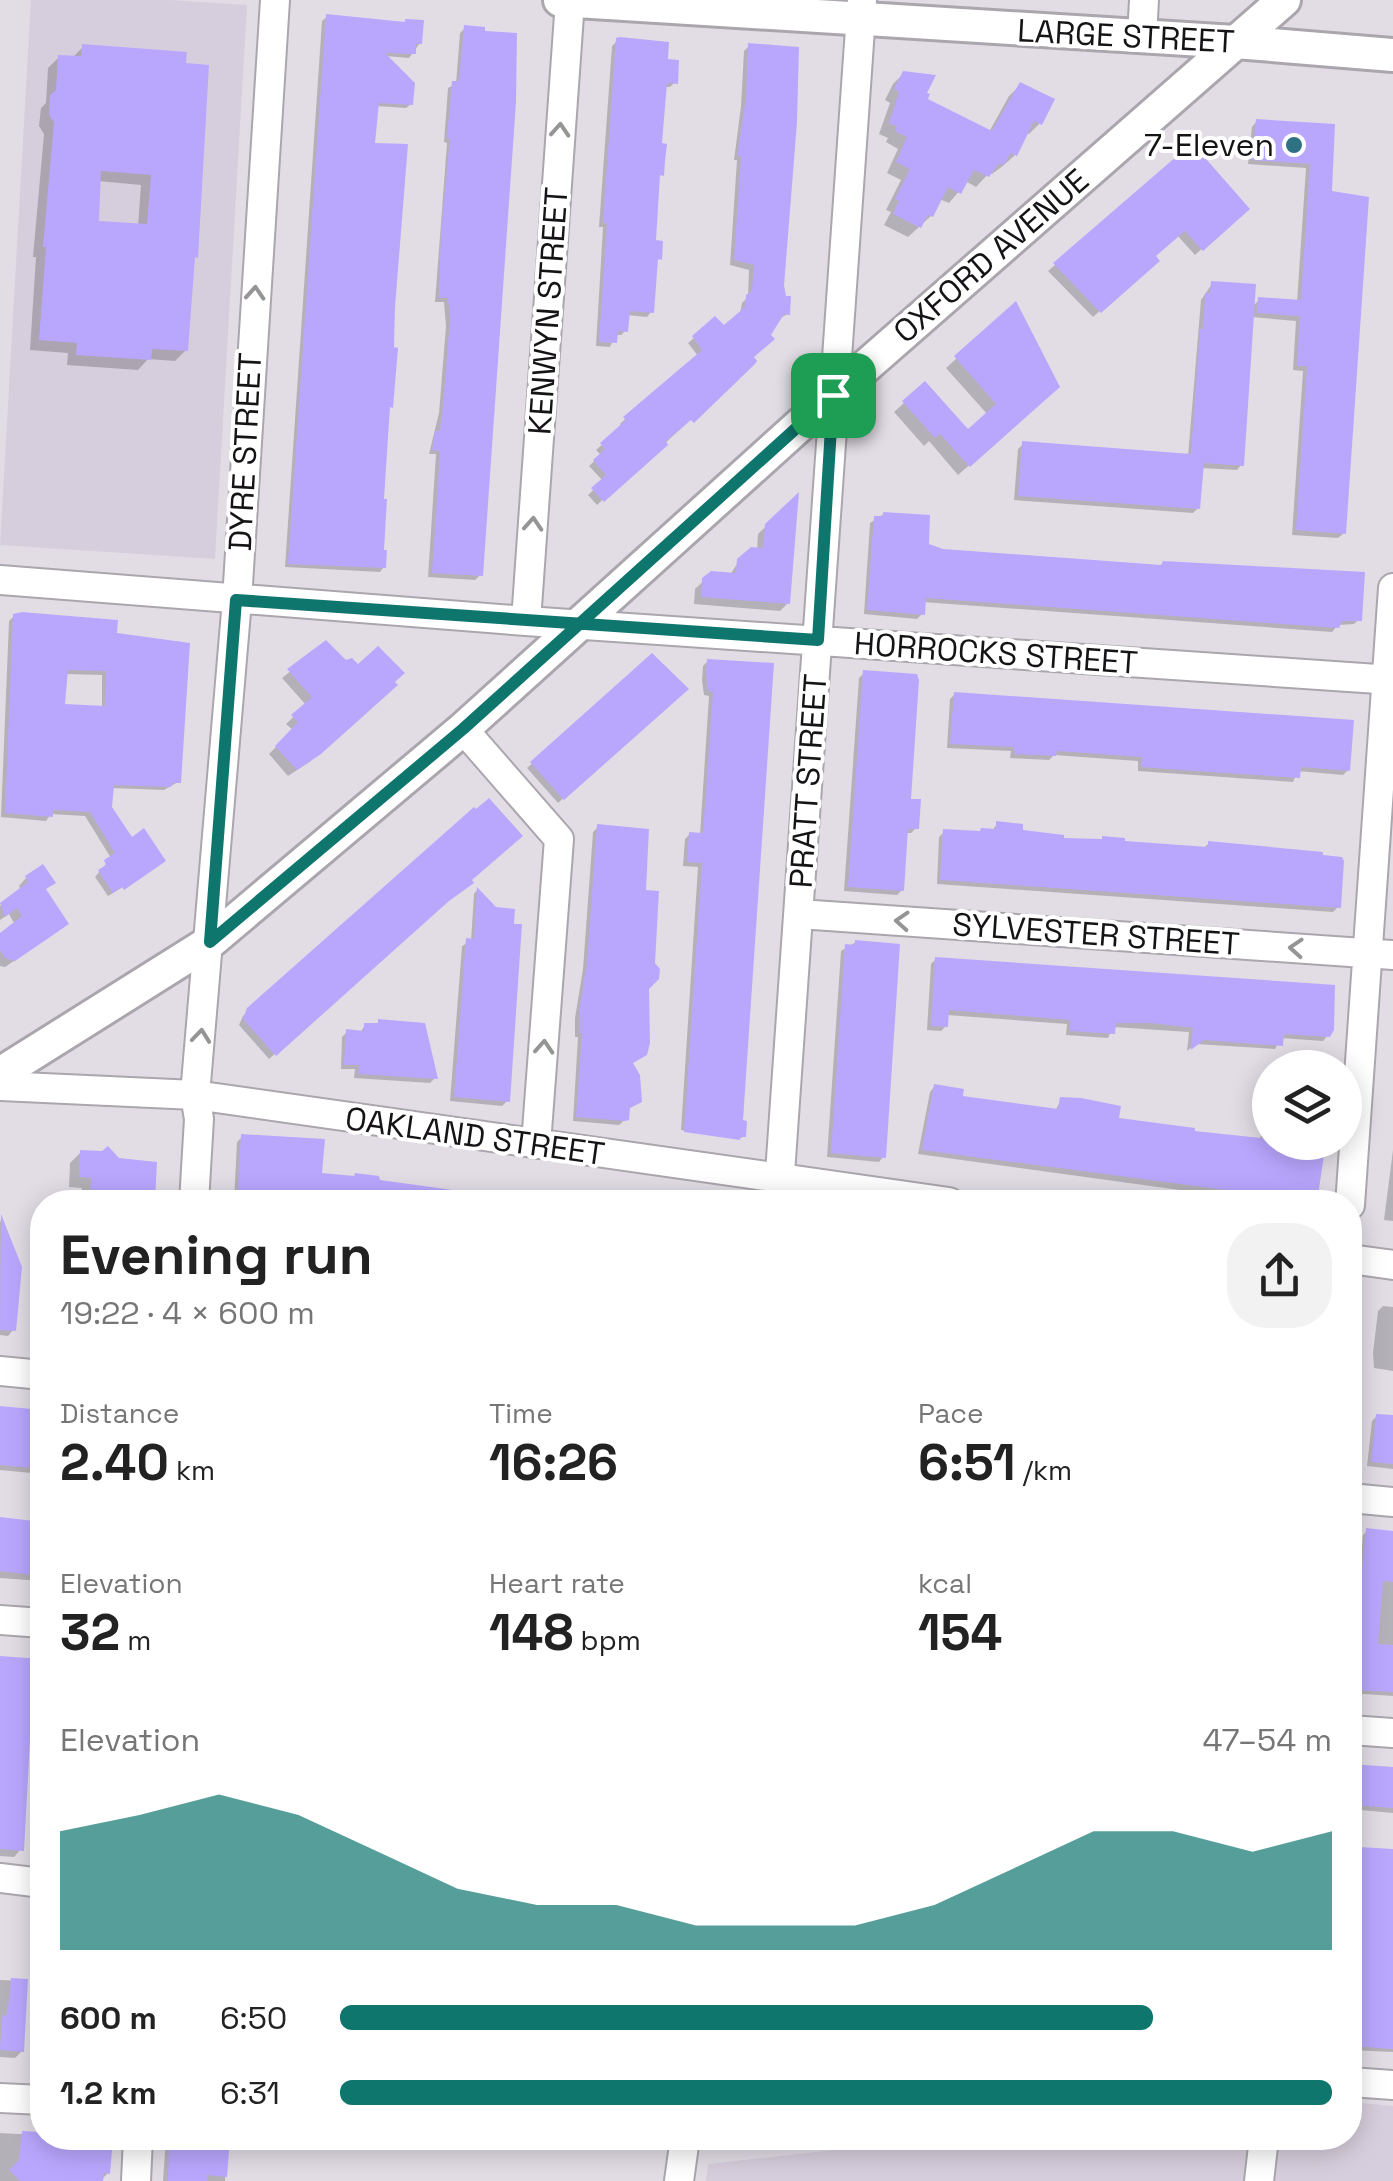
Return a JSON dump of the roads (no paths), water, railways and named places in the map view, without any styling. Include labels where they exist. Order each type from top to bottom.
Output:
[{"type":"street","name":"DYRE STREET","points":[[195,1190],[199,1119],[195,1095],[236,600],[275,0]]},
{"type":"street","name":"LARGE STREET","points":[[560,0],[862,10],[1393,56]]},
{"type":"street","points":[[1142,37],[1144,0]]},
{"type":"street","name":"OXFORD AVENUE","points":[[0,1074],[210,942],[463,729],[833,395],[1284,0]]},
{"type":"street","name":"KENWYN STREET","points":[[526,621],[570,1]]},
{"type":"street","name":"PRATT STREET","points":[[778,1190],[862,10]]},
{"type":"street","name":"HORROCKS STREET","points":[[0,580],[526,621],[1390,680]]},
{"type":"street","points":[[1352,1190],[1381,954],[1393,588]]},
{"type":"street","points":[[463,729],[559,839],[536,1144]]},
{"type":"street","name":"SYLVESTER STREET","points":[[800,914],[1381,954]]},
{"type":"street","name":"OAKLAND STREET","points":[[0,1086],[195,1095],[536,1144],[778,1190]]},
{"type":"street","points":[[1362,1261],[1393,1265]]},
{"type":"street","points":[[0,1371],[30,1373]]},
{"type":"street","points":[[1362,1499],[1393,1502]]},
{"type":"street","points":[[0,1620],[30,1623]]},
{"type":"street","points":[[1362,1731],[1393,1732]]},
{"type":"street","points":[[0,1878],[30,1882]]},
{"type":"street","points":[[1362,2083],[1393,2085]]},
{"type":"street","points":[[0,2098],[30,2099]]},
{"type":"street","points":[[136,2181],[137,2150]]},
{"type":"street","points":[[679,2181],[683,2150]]},
{"type":"street","points":[[1260,2181],[1263,2150]]},
{"type":"place","name":"7-Eleven","points":[[1294,145]]}]
